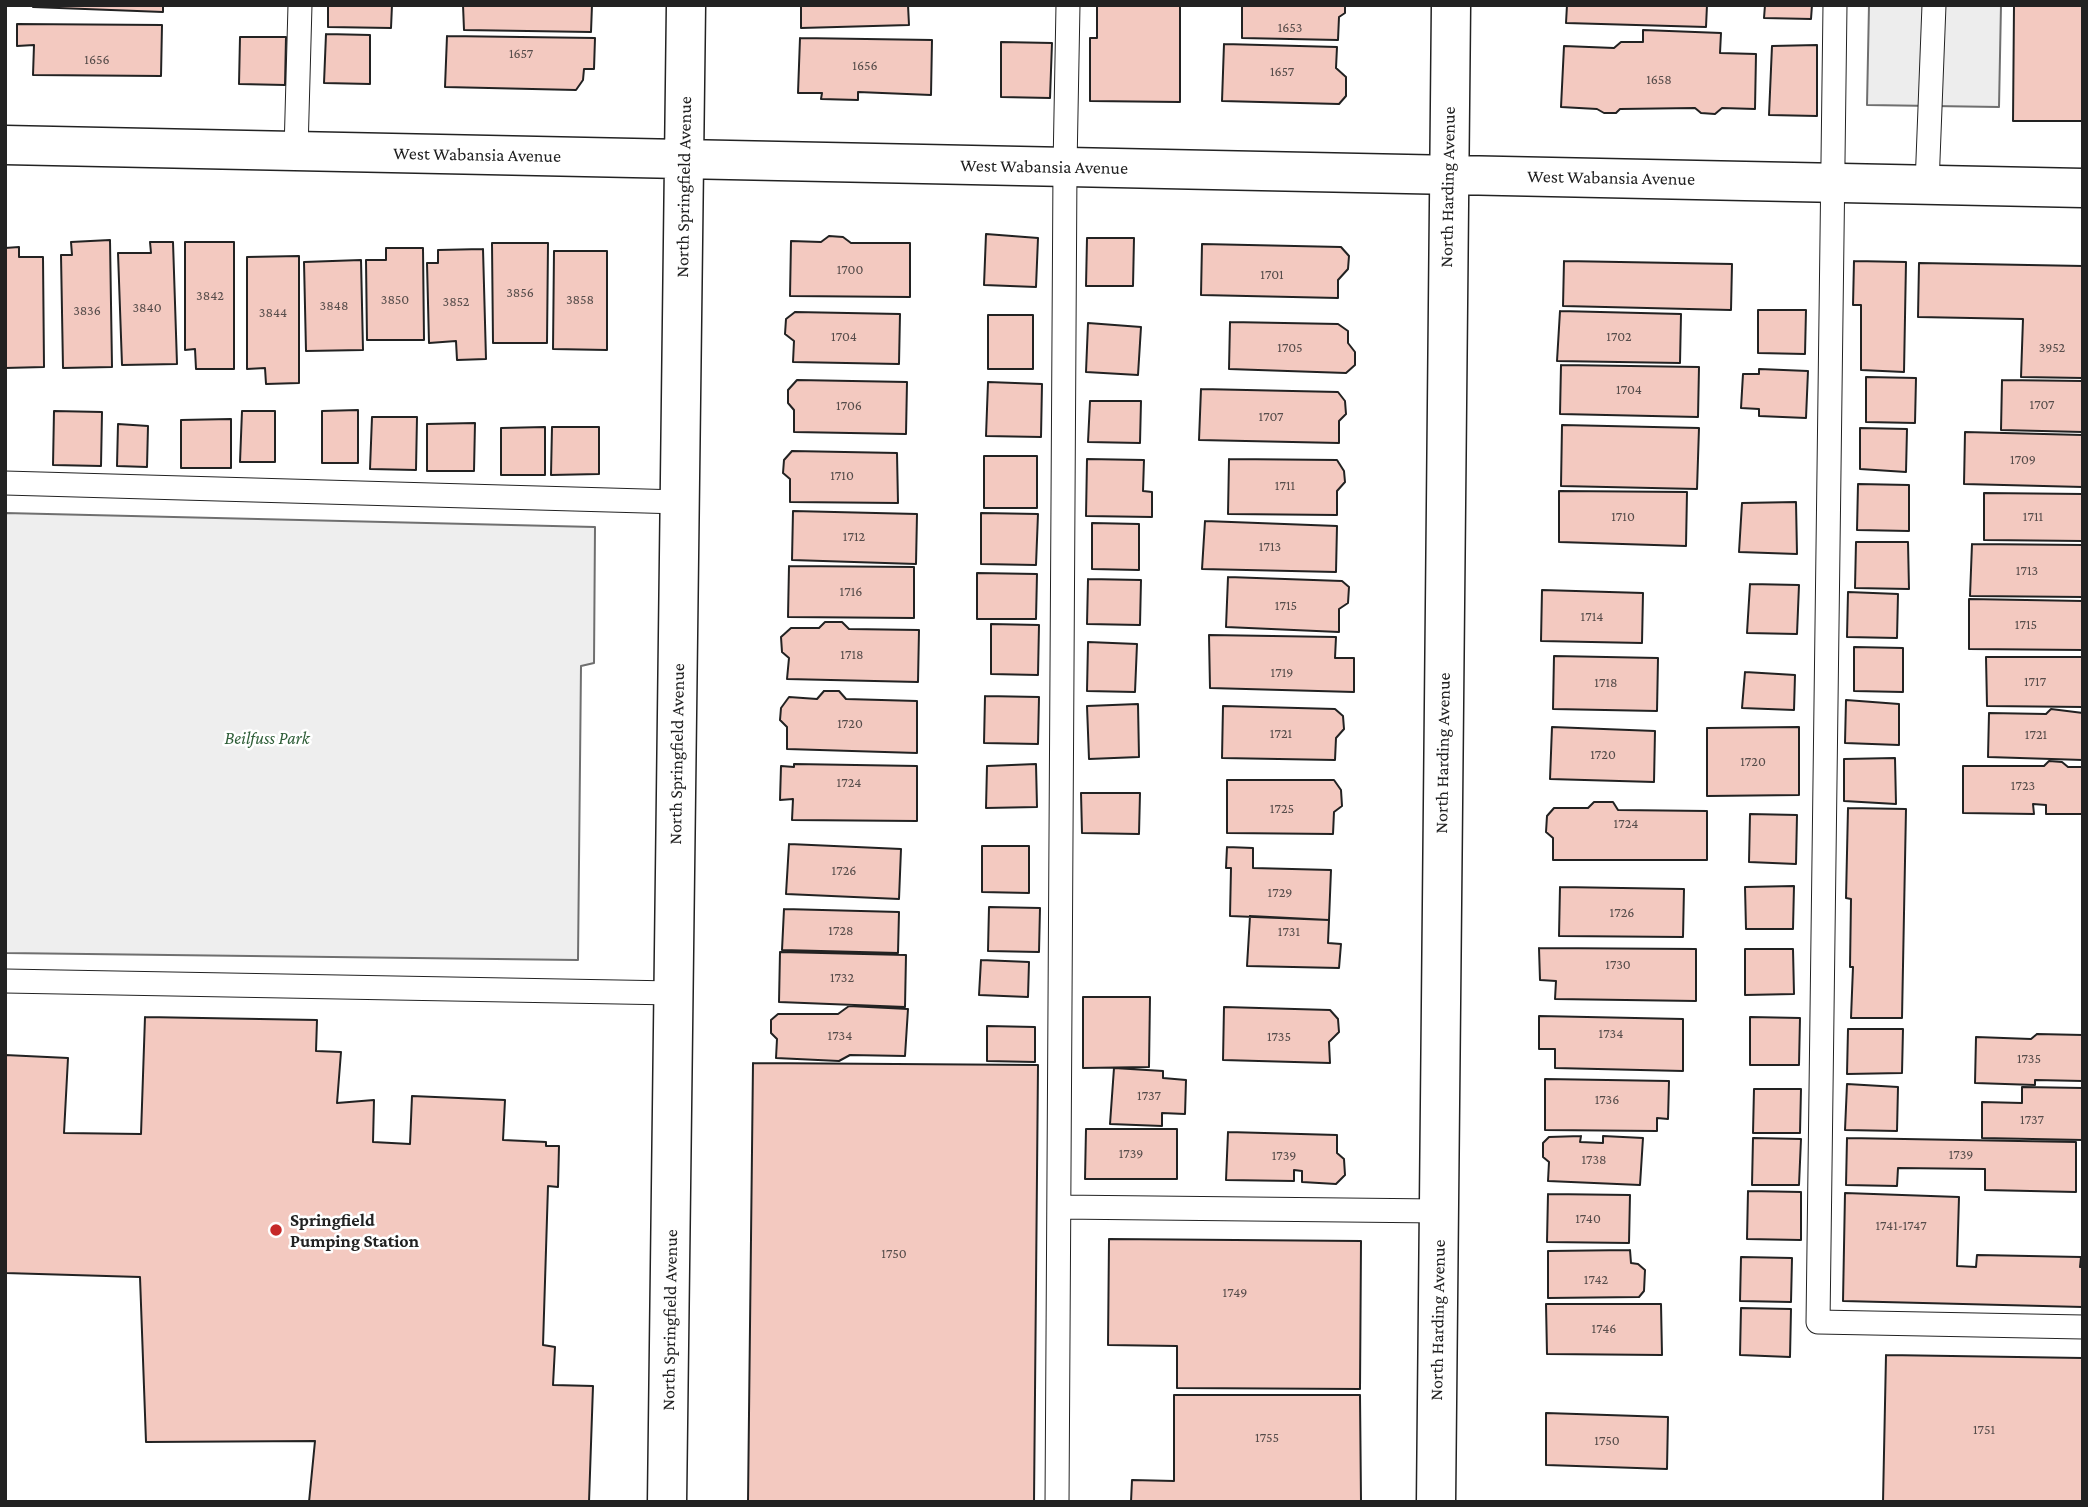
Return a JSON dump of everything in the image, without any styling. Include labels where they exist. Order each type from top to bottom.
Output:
[{"type":"street","name":"North Springfield Avenue","points":[[667,1502],[686,5]]},
{"type":"street","name":"North Harding Avenue","points":[[1436,1502],[1451,5]]},
{"type":"street","name":"West Wabansia Avenue","points":[[5,145],[2083,188]]},
{"type":"lane","points":[[296,151],[300,5]]},
{"type":"lane","points":[[1057,1502],[1068,5]]},
{"type":"lane","points":[[1835,5],[1818,1322],[2083,1327]]},
{"type":"lane","points":[[1927,185],[1934,5]]},
{"type":"lane","points":[[5,483],[680,502]]},
{"type":"lane","points":[[5,981],[674,993]]},
{"type":"lane","points":[[1059,1207],[1439,1211]]},
{"type":"green space","name":"Beilfuss Park","points":[[5,513],[595,527],[594,663],[581,666],[578,960],[5,953]]},
{"type":"shaded area","points":[[1869,5],[2001,5],[1999,107],[1867,105]]},
{"type":"building","points":[[163,5],[163,12],[33,7]]},
{"type":"building","points":[[328,5],[392,5],[391,28],[328,27]]},
{"type":"building","points":[[463,5],[592,5],[591,32],[464,30]]},
{"type":"building","points":[[801,5],[908,5],[909,25],[801,28]]},
{"type":"building","points":[[1097,5],[1180,5],[1180,102],[1090,101],[1090,38],[1097,38]]},
{"type":"building","points":[[1242,5],[1345,5],[1345,13],[1339,17],[1338,40],[1242,38]]},
{"type":"building","points":[[1567,5],[1707,5],[1706,27],[1566,23]]},
{"type":"building","points":[[1765,5],[1812,5],[1811,19],[1764,18]]},
{"type":"building","points":[[2014,5],[2083,5],[2083,121],[2013,121]]},
{"type":"building","points":[[17,24],[162,25],[161,76],[33,75],[34,45],[17,46]]},
{"type":"building","points":[[1643,30],[1721,33],[1720,53],[1756,54],[1755,109],[1722,108],[1715,114],[1701,113],[1695,108],[1620,109],[1616,113],[1604,113],[1597,109],[1561,107],[1564,46],[1614,48],[1621,42],[1643,42]]},
{"type":"building","points":[[326,34],[370,35],[370,84],[324,83]]},
{"type":"building","points":[[447,36],[595,38],[594,69],[584,69],[583,80],[576,90],[445,87]]},
{"type":"building","points":[[240,37],[286,37],[285,85],[239,84]]},
{"type":"building","points":[[800,38],[932,40],[931,95],[858,92],[858,100],[821,99],[822,93],[798,93]]},
{"type":"building","points":[[1001,42],[1052,43],[1050,98],[1001,97]]},
{"type":"building","points":[[1224,44],[1337,47],[1336,68],[1346,77],[1346,96],[1339,104],[1222,101]]},
{"type":"building","points":[[1817,45],[1817,116],[1769,115],[1772,46]]},
{"type":"building","points":[[986,234],[1038,238],[1036,287],[984,285]]},
{"type":"building","points":[[829,236],[843,237],[851,243],[910,243],[910,297],[790,296],[791,241],[821,242]]},
{"type":"building","points":[[1087,238],[1134,238],[1133,286],[1086,286]]},
{"type":"building","points":[[110,240],[112,367],[63,368],[61,255],[72,255],[71,242]]},
{"type":"building","points":[[150,242],[173,242],[177,364],[122,365],[118,253],[151,253]]},
{"type":"building","points":[[185,242],[234,242],[234,369],[196,369],[195,349],[185,350]]},
{"type":"building","points":[[492,243],[548,243],[547,343],[493,343]]},
{"type":"building","points":[[1202,244],[1341,247],[1349,256],[1348,269],[1338,280],[1338,298],[1201,295]]},
{"type":"building","points":[[19,247],[19,257],[43,257],[44,367],[5,368],[5,248]]},
{"type":"building","points":[[386,248],[423,248],[424,340],[367,340],[366,260],[386,260]]},
{"type":"building","points":[[483,249],[486,359],[457,360],[456,341],[429,343],[427,263],[438,263],[438,250]]},
{"type":"building","points":[[554,251],[607,251],[607,350],[553,349]]},
{"type":"building","points":[[299,256],[299,383],[266,384],[265,368],[247,369],[247,257]]},
{"type":"building","points":[[361,260],[363,350],[306,351],[304,262]]},
{"type":"building","points":[[1564,261],[1732,264],[1731,310],[1563,306]]},
{"type":"building","points":[[1854,261],[1906,262],[1904,372],[1861,370],[1861,305],[1853,305]]},
{"type":"building","points":[[1919,263],[2083,266],[2083,378],[2021,377],[2023,319],[1918,317]]},
{"type":"building","points":[[1758,310],[1806,310],[1805,354],[1758,353]]},
{"type":"building","points":[[1560,311],[1681,314],[1680,363],[1557,361]]},
{"type":"building","points":[[795,312],[900,314],[899,364],[793,362],[794,341],[785,334],[786,319]]},
{"type":"building","points":[[988,315],[1033,315],[1033,369],[988,369]]},
{"type":"building","points":[[1230,322],[1338,324],[1348,331],[1348,343],[1355,352],[1355,365],[1346,373],[1229,369]]},
{"type":"building","points":[[1088,323],[1141,327],[1138,375],[1086,372]]},
{"type":"building","points":[[1561,365],[1699,367],[1698,417],[1560,414]]},
{"type":"building","points":[[1759,369],[1808,371],[1806,418],[1759,416],[1759,409],[1741,408],[1743,374],[1759,374]]},
{"type":"building","points":[[1866,377],[1916,378],[1915,423],[1866,422]]},
{"type":"building","points":[[797,380],[907,382],[906,434],[794,432],[794,410],[788,403],[788,390]]},
{"type":"building","points":[[2002,380],[2083,381],[2083,432],[2001,430]]},
{"type":"building","points":[[988,382],[1042,384],[1041,437],[986,436]]},
{"type":"building","points":[[1201,389],[1338,392],[1345,401],[1346,414],[1339,421],[1339,443],[1199,440]]},
{"type":"building","points":[[1090,401],[1141,401],[1140,443],[1088,442]]},
{"type":"building","points":[[358,410],[358,463],[322,463],[322,411]]},
{"type":"building","points":[[54,411],[102,412],[101,466],[53,465]]},
{"type":"building","points":[[242,411],[275,411],[275,462],[240,462]]},
{"type":"building","points":[[372,417],[417,417],[416,470],[370,469]]},
{"type":"building","points":[[231,419],[231,468],[181,468],[181,420]]},
{"type":"building","points":[[475,423],[474,471],[427,471],[427,424]]},
{"type":"building","points":[[118,424],[148,426],[147,467],[117,466]]},
{"type":"building","points":[[1562,425],[1699,428],[1697,489],[1561,486]]},
{"type":"building","points":[[545,427],[545,475],[501,475],[501,428]]},
{"type":"building","points":[[552,427],[599,427],[599,474],[551,475]]},
{"type":"building","points":[[1860,428],[1907,429],[1906,472],[1860,469]]},
{"type":"building","points":[[1965,432],[2083,435],[2083,487],[1964,484]]},
{"type":"building","points":[[792,451],[897,453],[898,503],[790,502],[790,479],[783,473],[784,460]]},
{"type":"building","points":[[984,456],[1037,456],[1037,508],[984,508]]},
{"type":"building","points":[[1087,459],[1144,460],[1143,491],[1152,492],[1152,517],[1086,516]]},
{"type":"building","points":[[1229,459],[1337,460],[1344,471],[1345,482],[1337,491],[1337,515],[1228,514]]},
{"type":"building","points":[[1858,484],[1909,485],[1909,531],[1857,530]]},
{"type":"building","points":[[1559,491],[1687,492],[1686,546],[1559,542]]},
{"type":"building","points":[[1984,493],[2083,494],[2083,541],[1984,540]]},
{"type":"building","points":[[1796,502],[1797,554],[1739,552],[1742,503]]},
{"type":"building","points":[[793,511],[917,514],[916,564],[792,560]]},
{"type":"building","points":[[981,513],[1038,514],[1036,565],[981,564]]},
{"type":"building","points":[[1205,521],[1337,526],[1336,572],[1202,569]]},
{"type":"building","points":[[1092,523],[1139,524],[1139,570],[1092,569]]},
{"type":"building","points":[[1856,542],[1908,542],[1909,589],[1855,588]]},
{"type":"building","points":[[1972,544],[2083,545],[2083,597],[1970,596]]},
{"type":"building","points":[[789,566],[914,567],[914,618],[788,617]]},
{"type":"building","points":[[977,573],[1037,574],[1036,619],[977,619]]},
{"type":"building","points":[[1228,577],[1342,581],[1349,587],[1348,603],[1339,609],[1339,632],[1226,627]]},
{"type":"building","points":[[1088,579],[1141,580],[1140,625],[1087,624]]},
{"type":"building","points":[[1750,584],[1799,585],[1797,634],[1747,633]]},
{"type":"building","points":[[1542,590],[1643,593],[1642,643],[1541,641]]},
{"type":"building","points":[[1848,592],[1898,594],[1897,638],[1847,637]]},
{"type":"building","points":[[1969,599],[2083,601],[2083,650],[1969,649]]},
{"type":"building","points":[[825,622],[842,622],[849,629],[919,630],[918,682],[787,679],[789,658],[782,652],[781,637],[791,628],[819,628]]},
{"type":"building","points":[[991,624],[1039,625],[1038,675],[991,674]]},
{"type":"building","points":[[1209,635],[1336,637],[1335,658],[1354,658],[1354,692],[1210,688]]},
{"type":"building","points":[[1088,642],[1137,644],[1135,692],[1087,691]]},
{"type":"building","points":[[1854,647],[1903,648],[1903,692],[1854,691]]},
{"type":"building","points":[[1554,656],[1658,658],[1657,711],[1553,709]]},
{"type":"building","points":[[1986,657],[2083,657],[2083,707],[1987,706]]},
{"type":"building","points":[[1745,672],[1795,675],[1794,710],[1742,708]]},
{"type":"building","points":[[824,691],[839,691],[846,699],[917,701],[917,753],[787,749],[787,727],[780,720],[781,708],[789,697],[817,699]]},
{"type":"building","points":[[985,696],[1039,697],[1038,744],[984,743]]},
{"type":"building","points":[[1846,700],[1899,704],[1899,745],[1845,743]]},
{"type":"building","points":[[1138,704],[1139,757],[1089,759],[1087,706]]},
{"type":"building","points":[[1223,706],[1335,709],[1343,716],[1344,729],[1336,738],[1335,760],[1222,758]]},
{"type":"building","points":[[2051,709],[2083,713],[2083,760],[1988,757],[1989,713],[2046,714]]},
{"type":"building","points":[[1552,727],[1655,731],[1654,782],[1550,779]]},
{"type":"building","points":[[1799,727],[1799,795],[1707,796],[1707,728]]},
{"type":"building","points":[[1895,758],[1896,804],[1844,801],[1844,759]]},
{"type":"building","points":[[2049,761],[2062,762],[2068,767],[2083,767],[2083,814],[2046,814],[2046,805],[2033,804],[2034,814],[1963,813],[1963,766],[2044,766]]},
{"type":"building","points":[[794,764],[917,766],[917,821],[792,820],[793,799],[780,800],[781,766],[794,767]]},
{"type":"building","points":[[1036,764],[1037,807],[986,808],[987,766]]},
{"type":"building","points":[[1227,780],[1334,780],[1341,790],[1342,806],[1334,812],[1333,834],[1227,833]]},
{"type":"building","points":[[1081,793],[1140,793],[1139,834],[1082,833]]},
{"type":"building","points":[[1594,802],[1613,802],[1618,810],[1707,811],[1707,860],[1553,860],[1553,838],[1546,832],[1547,816],[1554,808],[1588,808]]},
{"type":"building","points":[[1848,808],[1906,809],[1902,1018],[1851,1018],[1851,899],[1846,898]]},
{"type":"building","points":[[1750,814],[1797,815],[1796,864],[1749,862]]},
{"type":"building","points":[[789,844],[901,849],[899,899],[786,894]]},
{"type":"building","points":[[982,846],[1029,846],[1029,893],[982,892]]},
{"type":"building","points":[[1227,847],[1253,848],[1253,868],[1331,870],[1329,920],[1230,916],[1231,868],[1226,868]]},
{"type":"building","points":[[1794,886],[1793,929],[1746,929],[1745,887]]},
{"type":"building","points":[[1560,887],[1684,889],[1683,937],[1559,936]]},
{"type":"building","points":[[989,907],[1040,908],[1039,952],[988,951]]},
{"type":"building","points":[[784,909],[899,912],[898,953],[782,950]]},
{"type":"building","points":[[1250,916],[1329,920],[1328,943],[1341,944],[1339,968],[1247,966]]},
{"type":"building","points":[[1539,948],[1696,949],[1696,1001],[1555,999],[1556,981],[1540,980]]},
{"type":"building","points":[[1745,949],[1793,949],[1794,994],[1745,995]]},
{"type":"building","points":[[780,952],[906,955],[905,1007],[779,1002]]},
{"type":"building","points":[[981,960],[1029,962],[1028,997],[979,995]]},
{"type":"building","points":[[1083,997],[1150,997],[1149,1067],[1083,1068]]},
{"type":"building","points":[[849,1006],[908,1009],[905,1056],[850,1055],[839,1061],[776,1058],[777,1039],[771,1033],[771,1020],[778,1014],[838,1014]]},
{"type":"building","points":[[1224,1007],[1330,1010],[1338,1019],[1339,1032],[1329,1042],[1330,1063],[1223,1060]]},
{"type":"building","points":[[1539,1016],[1683,1019],[1683,1071],[1555,1068],[1555,1049],[1539,1049]]},
{"type":"building","name":"Springfield Pumping Station","points":[[145,1017],[317,1020],[316,1051],[341,1052],[337,1103],[374,1100],[373,1142],[410,1144],[412,1096],[505,1100],[503,1140],[546,1142],[546,1146],[559,1146],[558,1187],[548,1186],[543,1345],[555,1347],[553,1385],[593,1386],[589,1502],[309,1502],[315,1441],[146,1442],[140,1277],[5,1273],[5,1055],[68,1058],[64,1133],[141,1134]]},
{"type":"building","points":[[1750,1017],[1800,1018],[1799,1065],[1750,1065]]},
{"type":"building","points":[[987,1026],[1035,1027],[1035,1062],[987,1061]]},
{"type":"building","points":[[1848,1029],[1903,1029],[1902,1073],[1847,1074]]},
{"type":"building","points":[[2037,1034],[2083,1035],[2083,1081],[2035,1080],[2035,1085],[1975,1083],[1976,1037],[2031,1039]]},
{"type":"building","points":[[753,1063],[1038,1065],[1034,1502],[748,1502]]},
{"type":"building","points":[[1114,1068],[1163,1071],[1163,1078],[1186,1080],[1185,1114],[1162,1113],[1162,1126],[1110,1124]]},
{"type":"building","points":[[1545,1079],[1669,1081],[1668,1119],[1657,1118],[1657,1131],[1545,1130]]},
{"type":"building","points":[[1847,1084],[1898,1087],[1897,1131],[1845,1130]]},
{"type":"building","points":[[2022,1087],[2083,1088],[2083,1140],[1982,1138],[1982,1102],[2022,1103]]},
{"type":"building","points":[[1754,1089],[1801,1089],[1800,1133],[1753,1133]]},
{"type":"building","points":[[1086,1129],[1177,1129],[1177,1179],[1085,1179]]},
{"type":"building","points":[[1228,1132],[1337,1135],[1337,1153],[1344,1159],[1345,1175],[1336,1184],[1302,1182],[1302,1171],[1294,1170],[1294,1181],[1226,1180]]},
{"type":"building","points":[[1581,1136],[1580,1142],[1603,1143],[1603,1136],[1643,1138],[1640,1185],[1548,1181],[1549,1162],[1543,1157],[1543,1143],[1549,1137]]},
{"type":"building","points":[[1753,1138],[1801,1139],[1799,1185],[1752,1185]]},
{"type":"building","points":[[1847,1138],[2076,1142],[2076,1192],[1985,1190],[1985,1169],[1898,1168],[1897,1186],[1846,1185]]},
{"type":"building","points":[[1748,1191],[1801,1192],[1801,1240],[1747,1239]]},
{"type":"building","points":[[1845,1193],[1959,1197],[1957,1266],[1976,1267],[1977,1255],[2081,1257],[2083,1307],[1843,1301]]},
{"type":"building","points":[[1548,1194],[1630,1195],[1629,1243],[1547,1242]]},
{"type":"building","points":[[1109,1239],[1361,1241],[1360,1389],[1177,1388],[1177,1346],[1108,1345]]},
{"type":"building","points":[[1630,1250],[1631,1263],[1638,1264],[1645,1270],[1644,1291],[1639,1297],[1548,1298],[1548,1251]]},
{"type":"building","points":[[1741,1257],[1792,1258],[1791,1302],[1740,1301]]},
{"type":"building","points":[[1546,1304],[1661,1304],[1662,1355],[1547,1354]]},
{"type":"building","points":[[1741,1308],[1791,1309],[1790,1357],[1740,1355]]},
{"type":"building","points":[[1886,1355],[2083,1358],[2083,1502],[1883,1502]]},
{"type":"building","points":[[1174,1395],[1360,1395],[1361,1502],[1131,1502],[1132,1480],[1174,1481]]},
{"type":"building","points":[[1546,1413],[1668,1417],[1667,1469],[1546,1465]]},
{"type":"place","name":"Springfield Pumping Station","points":[[276,1230]]}]
